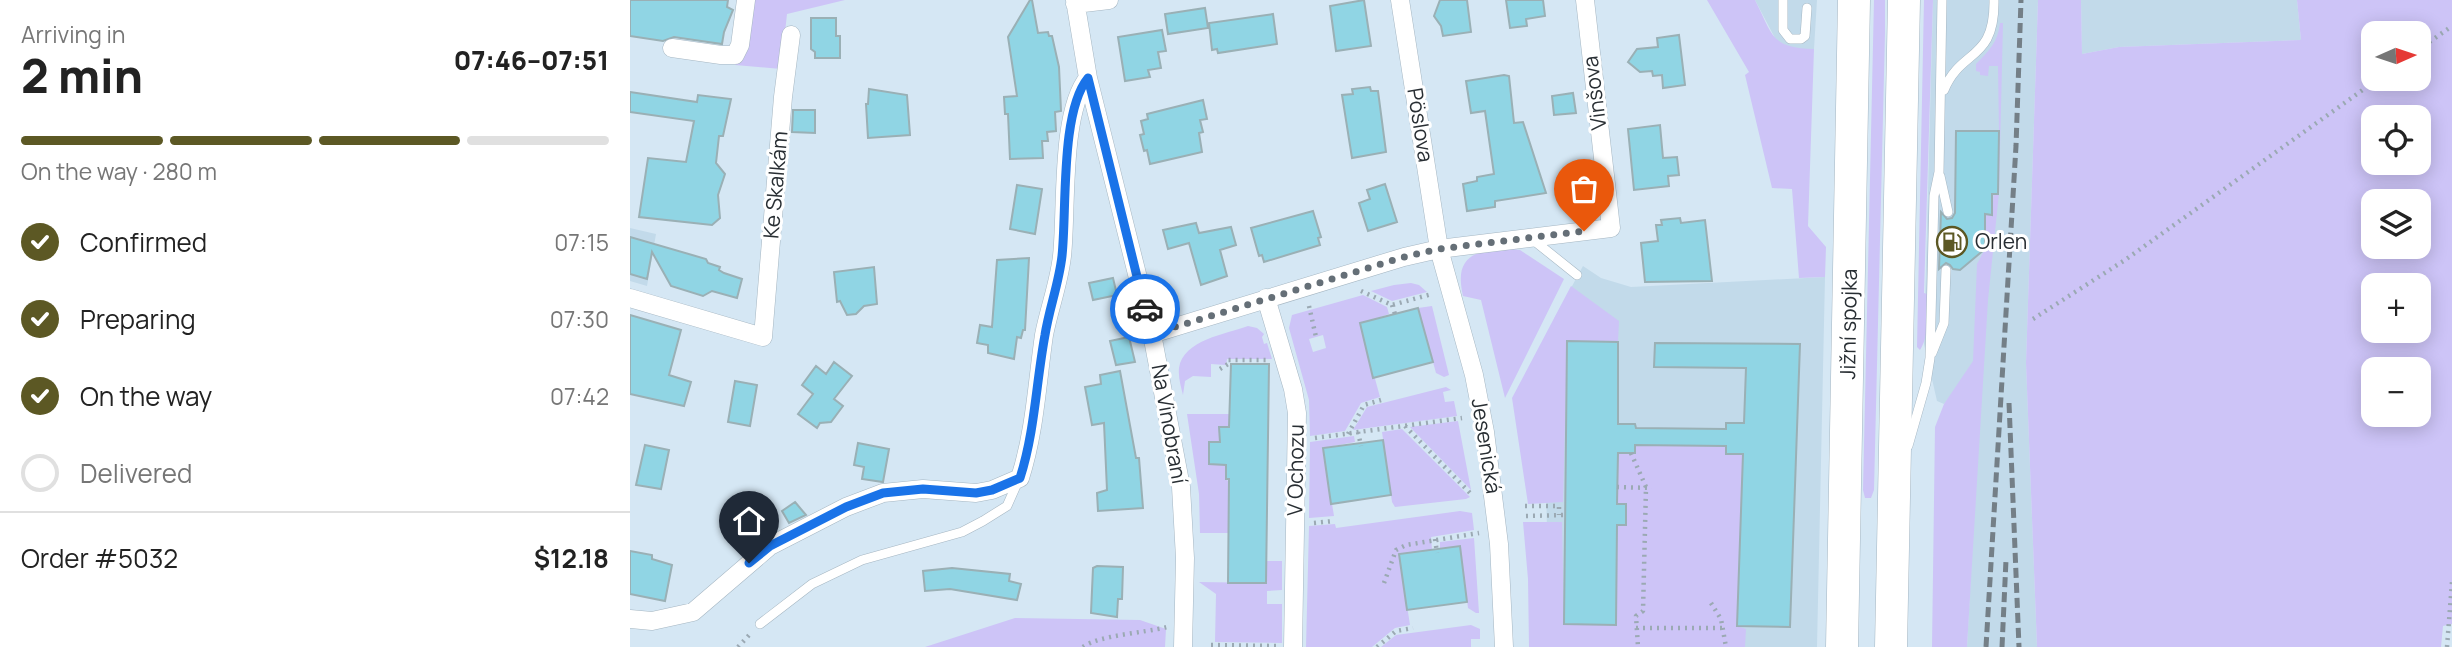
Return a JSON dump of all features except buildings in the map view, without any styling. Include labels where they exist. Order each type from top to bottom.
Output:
[{"type":"highway","points":[[1891,647],[1904,0]]},
{"type":"highway","name":"Jižní spojka","points":[[1842,647],[1853,6]]},
{"type":"street","points":[[672,48],[735,55],[740,45],[746,0]]},
{"type":"street","points":[[1075,2],[1109,0]]},
{"type":"street","name":"Pöslova","points":[[1400,0],[1439,249]]},
{"type":"street","name":"Vinšova","points":[[1531,238],[1611,228],[1584,0]]},
{"type":"street","name":"Na Vinobraní","points":[[1075,2],[1088,78],[1152,334],[1181,487],[1185,558],[1183,647]]},
{"type":"street","name":"Ke Skalkám","points":[[630,299],[763,337],[783,97],[791,34]]},
{"type":"street","points":[[630,619],[652,621],[693,612],[770,546],[846,507],[883,493],[923,489],[976,493],[992,490],[1020,478],[1030,447],[1045,333],[1062,258],[1069,135],[1079,88],[1088,78]]},
{"type":"street","points":[[1152,334],[1404,257],[1439,249],[1531,238]]},
{"type":"street","name":"Jesenická","points":[[1439,249],[1474,375],[1485,432],[1499,544],[1504,647]]},
{"type":"street","name":"V Ochozu","points":[[1266,298],[1293,389],[1297,412],[1289,646]]},
{"type":"lane","points":[[1783,0],[1783,30],[1790,39],[1805,36],[1807,8]]},
{"type":"lane","points":[[1892,502],[1926,383],[1930,358],[1934,195],[1939,172],[1942,0]]},
{"type":"lane","points":[[1941,102],[1947,82],[1983,47],[1989,37],[1994,17],[1994,0]]},
{"type":"lane","points":[[1939,172],[1948,212]]},
{"type":"lane","points":[[1531,238],[1577,275]]},
{"type":"lane","points":[[1930,358],[1944,323],[1946,270]]},
{"type":"lane","points":[[760,624],[813,584],[862,560],[962,532],[983,521],[1007,506],[1020,478]]},
{"type":"path","points":[[2431,41],[2452,26]]},
{"type":"path","points":[[2033,319],[2125,260],[2361,91]]},
{"type":"path","points":[[1360,290],[1392,305],[1433,293]]},
{"type":"path","points":[[1308,305],[1316,337]]},
{"type":"path","points":[[1392,305],[1396,317]]},
{"type":"path","points":[[1220,369],[1228,364],[1228,360],[1275,360]]},
{"type":"path","points":[[1348,433],[1364,405],[1381,400]]},
{"type":"path","points":[[1310,438],[1462,418]]},
{"type":"path","points":[[1404,426],[1472,496]]},
{"type":"path","points":[[1358,432],[1361,446]]},
{"type":"path","points":[[1631,453],[1649,487],[1643,611],[1636,616],[1638,647]]},
{"type":"path","points":[[1617,486],[1649,487]]},
{"type":"path","points":[[1525,506],[1559,506],[1562,515],[1525,516]]},
{"type":"path","points":[[1309,523],[1334,521]]},
{"type":"path","points":[[1384,583],[1396,550],[1435,539],[1479,533]]},
{"type":"path","points":[[1435,539],[1437,553]]},
{"type":"path","points":[[2447,647],[2452,582]]},
{"type":"path","points":[[1711,603],[1721,619],[1726,647]]},
{"type":"path","points":[[1083,647],[1092,640],[1144,633],[1184,623]]},
{"type":"path","points":[[1377,647],[1396,631],[1413,628]]},
{"type":"path","points":[[1636,628],[1723,628]]},
{"type":"path","points":[[1211,645],[1289,646]]},
{"type":"shaded area","points":[[751,0],[845,0],[787,14],[781,69],[735,65],[742,58]]},
{"type":"shaded area","points":[[1707,0],[1755,0],[1770,31],[1781,42],[1789,46],[1814,49],[1808,226],[1826,247],[1825,277],[1799,278],[1792,189],[1772,188],[1745,75],[1749,72]]},
{"type":"shaded area","points":[[1755,0],[1817,0],[1814,49],[1792,49],[1776,40]]},
{"type":"shaded area","points":[[1874,0],[1885,0],[1885,33],[1874,490],[1871,498],[1865,498],[1863,490]]},
{"type":"shaded area","points":[[1924,0],[1933,0],[1924,293],[1927,294],[1927,323],[1920,350],[1917,347]]},
{"type":"shaded area","points":[[1933,0],[2038,0],[2026,363],[2037,647],[1967,647],[1982,367],[1944,404],[1937,401],[1924,344]]},
{"type":"shaded area","points":[[2038,0],[2081,0],[2082,54],[2119,47],[2301,40],[2297,0],[2452,0],[2452,624],[2443,626],[2441,647],[2037,647],[2026,363]]},
{"type":"shaded area","points":[[2081,0],[2297,0],[2301,40],[2119,47],[2082,54]]},
{"type":"shaded area","points":[[2000,23],[2003,23],[1999,193],[1988,300],[1967,647],[1932,647],[1935,427],[1944,404],[1973,361],[1977,264],[1985,249],[1985,214],[1992,214],[1999,132],[1998,66],[1989,66],[1988,76],[1980,75],[1980,72],[1976,71],[1976,64],[1992,46]]},
{"type":"shaded area","points":[[630,228],[656,234],[647,286],[630,281]]},
{"type":"shaded area","points":[[1501,248],[1520,250],[1564,279],[1505,398],[1481,300],[1463,296],[1461,284],[1463,266],[1467,260],[1480,252]]},
{"type":"shaded area","points":[[1583,266],[1601,278],[1631,287],[1825,277],[1817,647],[1581,647],[1549,638],[1546,479],[1554,319]]},
{"type":"shaded area","points":[[1394,285],[1419,285],[1427,292],[1392,301],[1371,291]]},
{"type":"shaded area","points":[[1571,286],[1619,321],[1618,342],[1567,341],[1563,502],[1528,504],[1512,398]]},
{"type":"shaded area","points":[[1363,295],[1387,307],[1389,314],[1360,324],[1380,397],[1361,403],[1345,431],[1310,436],[1309,400],[1289,328],[1292,315]],"holes":[[[1323,335],[1326,348],[1313,352],[1309,339]]]},
{"type":"shaded area","points":[[1432,306],[1449,375],[1444,377],[1436,373],[1418,308]]},
{"type":"shaded area","points":[[1248,326],[1257,328],[1264,334],[1264,344],[1267,343],[1272,359],[1227,359],[1226,365],[1211,364],[1211,377],[1193,376],[1185,381],[1183,395],[1179,368],[1188,351],[1207,340]]},
{"type":"shaded area","points":[[1446,387],[1451,390],[1443,392],[1445,402],[1454,401],[1457,416],[1353,430],[1367,407]]},
{"type":"shaded area","points":[[1187,414],[1231,414],[1229,427],[1220,442],[1209,442],[1209,464],[1228,465],[1226,479],[1231,484],[1228,507],[1230,533],[1200,533],[1199,494]]},
{"type":"shaded area","points":[[1458,421],[1471,490],[1410,427]]},
{"type":"shaded area","points":[[1402,429],[1470,497],[1395,507],[1392,502],[1382,432]]},
{"type":"shaded area","points":[[1354,436],[1355,442],[1323,448],[1334,516],[1309,518],[1310,442]]},
{"type":"shaded area","points":[[1618,445],[1726,446],[1727,454],[1734,454],[1734,446],[1744,446],[1737,626],[1746,629],[1745,647],[1529,647],[1528,579],[1523,522],[1562,522],[1564,624],[1615,625],[1617,525],[1626,525],[1626,504],[1617,504]]},
{"type":"shaded area","points":[[1460,511],[1472,513],[1474,530],[1431,537],[1432,550],[1399,554],[1410,625],[1395,628],[1372,647],[1306,647],[1309,526],[1335,524],[1336,528]]},
{"type":"shaded area","points":[[1474,538],[1479,613],[1468,608],[1460,546],[1440,548],[1440,542]]},
{"type":"shaded area","points":[[1267,561],[1282,561],[1282,590],[1267,591],[1267,604],[1282,604],[1282,643],[1215,642],[1216,594],[1199,582],[1266,583]]},
{"type":"shaded area","points":[[1015,618],[1140,620],[1166,629],[1165,647],[925,647]]},
{"type":"shaded area","points":[[1471,625],[1480,629],[1480,639],[1471,639],[1471,647],[1381,647],[1396,635]]},
{"type":"railway","points":[[1986,647],[2016,146],[2021,0]]},
{"type":"railway","points":[[2009,403],[2019,647]]},
{"type":"railway","points":[[2002,647],[2006,560]]},
{"type":"way so far","points":[[1145,309],[1152,334],[1404,257],[1439,249],[1584,231]]},
{"type":"place","name":"Orlen","points":[[1952,242]]},
{"type":"route","points":[[749,563],[770,546],[846,507],[883,493],[923,489],[976,493],[992,490],[1020,478],[1030,447],[1045,333],[1062,258],[1069,135],[1079,88],[1088,78],[1145,309]]}]
